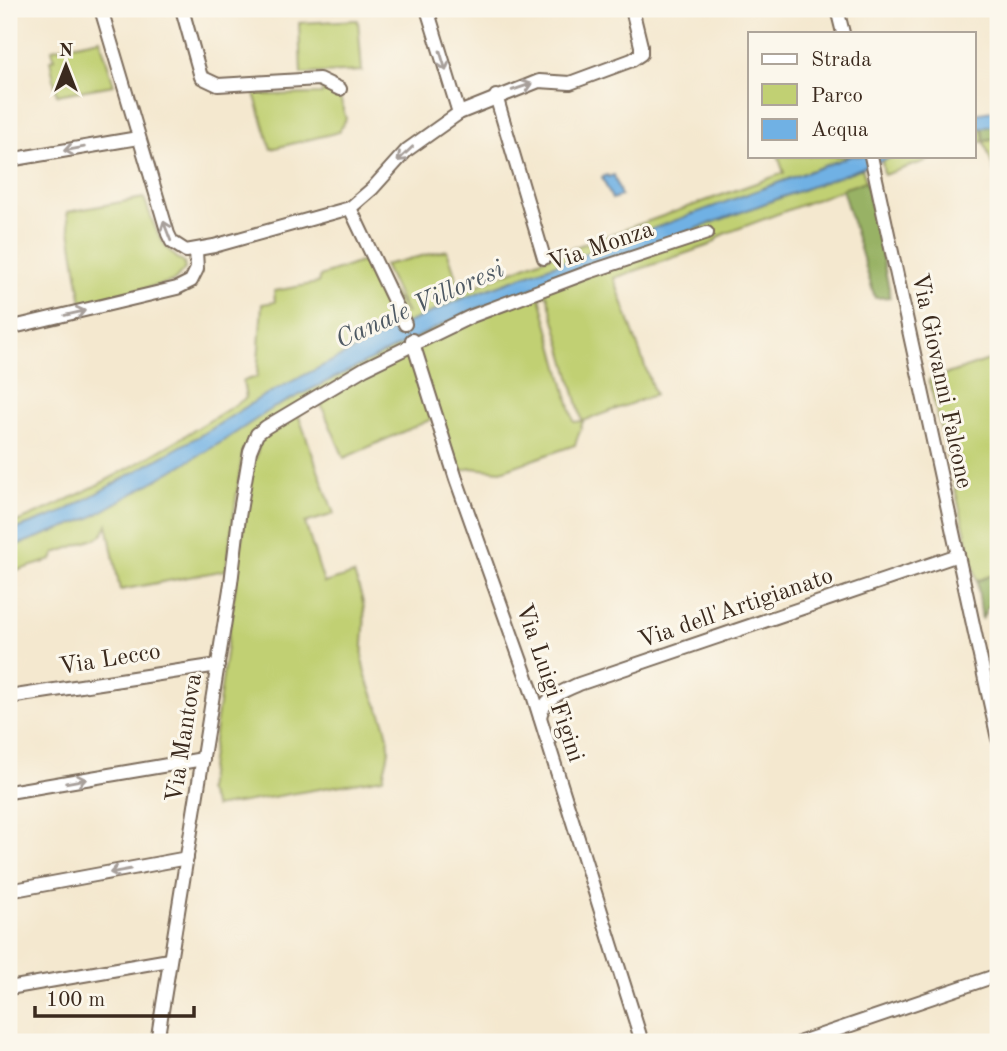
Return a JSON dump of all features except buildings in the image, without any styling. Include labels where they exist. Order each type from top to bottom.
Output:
[{"type":"street","points":[[101,9],[138,138],[172,242],[187,251],[196,251],[350,208],[372,189],[407,150],[459,113],[539,81],[570,83],[632,60],[640,54],[641,46],[632,9]]},
{"type":"street","points":[[182,9],[201,77],[209,82],[218,85],[319,79],[340,89]]},
{"type":"street","points":[[427,9],[459,113]]},
{"type":"street","points":[[837,9],[843,32]]},
{"type":"street","points":[[496,96],[544,258]]},
{"type":"street","points":[[9,160],[138,138]]},
{"type":"street","name":"Via Giovanni Falcone","points":[[871,158],[998,739]]},
{"type":"street","points":[[350,208],[405,324]]},
{"type":"street","name":"Via Monza","points":[[253,441],[266,427],[292,410],[413,342],[493,307],[707,233]]},
{"type":"street","points":[[9,328],[184,285],[191,281],[198,269],[196,251]]},
{"type":"street","name":"Via Luigi Figini","points":[[413,342],[456,479],[540,717],[642,1042]]},
{"type":"street","name":"Via Mantova","points":[[157,1042],[253,441]]},
{"type":"street","name":"Via dell'Artigianato","points":[[540,717],[547,700],[579,684],[958,555]]},
{"type":"street","name":"Via Lecco","points":[[9,697],[218,664]]},
{"type":"street","points":[[9,792],[203,759]]},
{"type":"street","points":[[9,891],[187,858]]},
{"type":"street","points":[[9,988],[169,960]]},
{"type":"street","points":[[801,1042],[998,975]]},
{"type":"green space","points":[[358,20],[362,71],[301,74],[299,23]]},
{"type":"green space","points":[[100,39],[114,85],[57,95],[50,60],[54,59],[52,49]]},
{"type":"green space","points":[[322,86],[339,94],[346,119],[339,132],[271,149],[253,90],[264,90],[265,95],[322,94]]},
{"type":"green space","points":[[998,125],[998,139],[984,141],[982,127]]},
{"type":"green space","points":[[982,127],[984,141],[976,143],[976,128]]},
{"type":"green space","points":[[998,139],[998,183],[984,141]]},
{"type":"green space","points":[[779,158],[846,158],[464,298],[263,396],[210,430],[63,512],[9,532],[9,525],[101,483],[246,398],[243,381],[257,377],[262,304],[275,302],[274,291],[318,283],[320,276],[369,259],[407,314],[384,265],[447,250],[461,292],[547,257],[784,173]]},
{"type":"green space","points":[[888,158],[935,158],[884,175],[882,160]]},
{"type":"green space","points":[[862,168],[866,181],[724,234],[710,245],[614,278],[655,395],[583,421],[575,445],[501,471],[471,468],[457,472],[434,418],[344,458],[320,402],[298,414],[334,514],[305,523],[324,583],[354,574],[364,610],[363,664],[388,736],[388,757],[383,778],[215,807],[207,790],[250,480],[261,437],[243,450],[226,570],[120,590],[107,524],[103,534],[97,538],[55,553],[52,560],[9,573],[9,548],[90,518],[220,443],[273,408],[470,311]],"holes":[[[547,294],[582,421],[574,422],[540,297]]]},
{"type":"green space","points":[[866,181],[890,297],[875,298],[842,189]]},
{"type":"green space","points":[[144,198],[163,242],[168,250],[184,263],[185,269],[174,281],[82,304],[67,212]]},
{"type":"green space","points":[[998,357],[998,573],[977,581],[929,380]]},
{"type":"green space","points":[[998,573],[998,605],[987,607],[982,620],[977,581]]},
{"type":"water","points":[[998,110],[998,125],[976,129],[976,114]]},
{"type":"water","points":[[846,158],[890,158],[470,311],[273,408],[220,443],[90,518],[9,548],[9,532],[63,512],[210,430],[263,396],[405,324],[464,298]]},
{"type":"water","points":[[614,175],[621,196],[612,199],[602,177]]},
{"type":"water label","name":"Canale Villoresi","points":[[420,305]]}]
